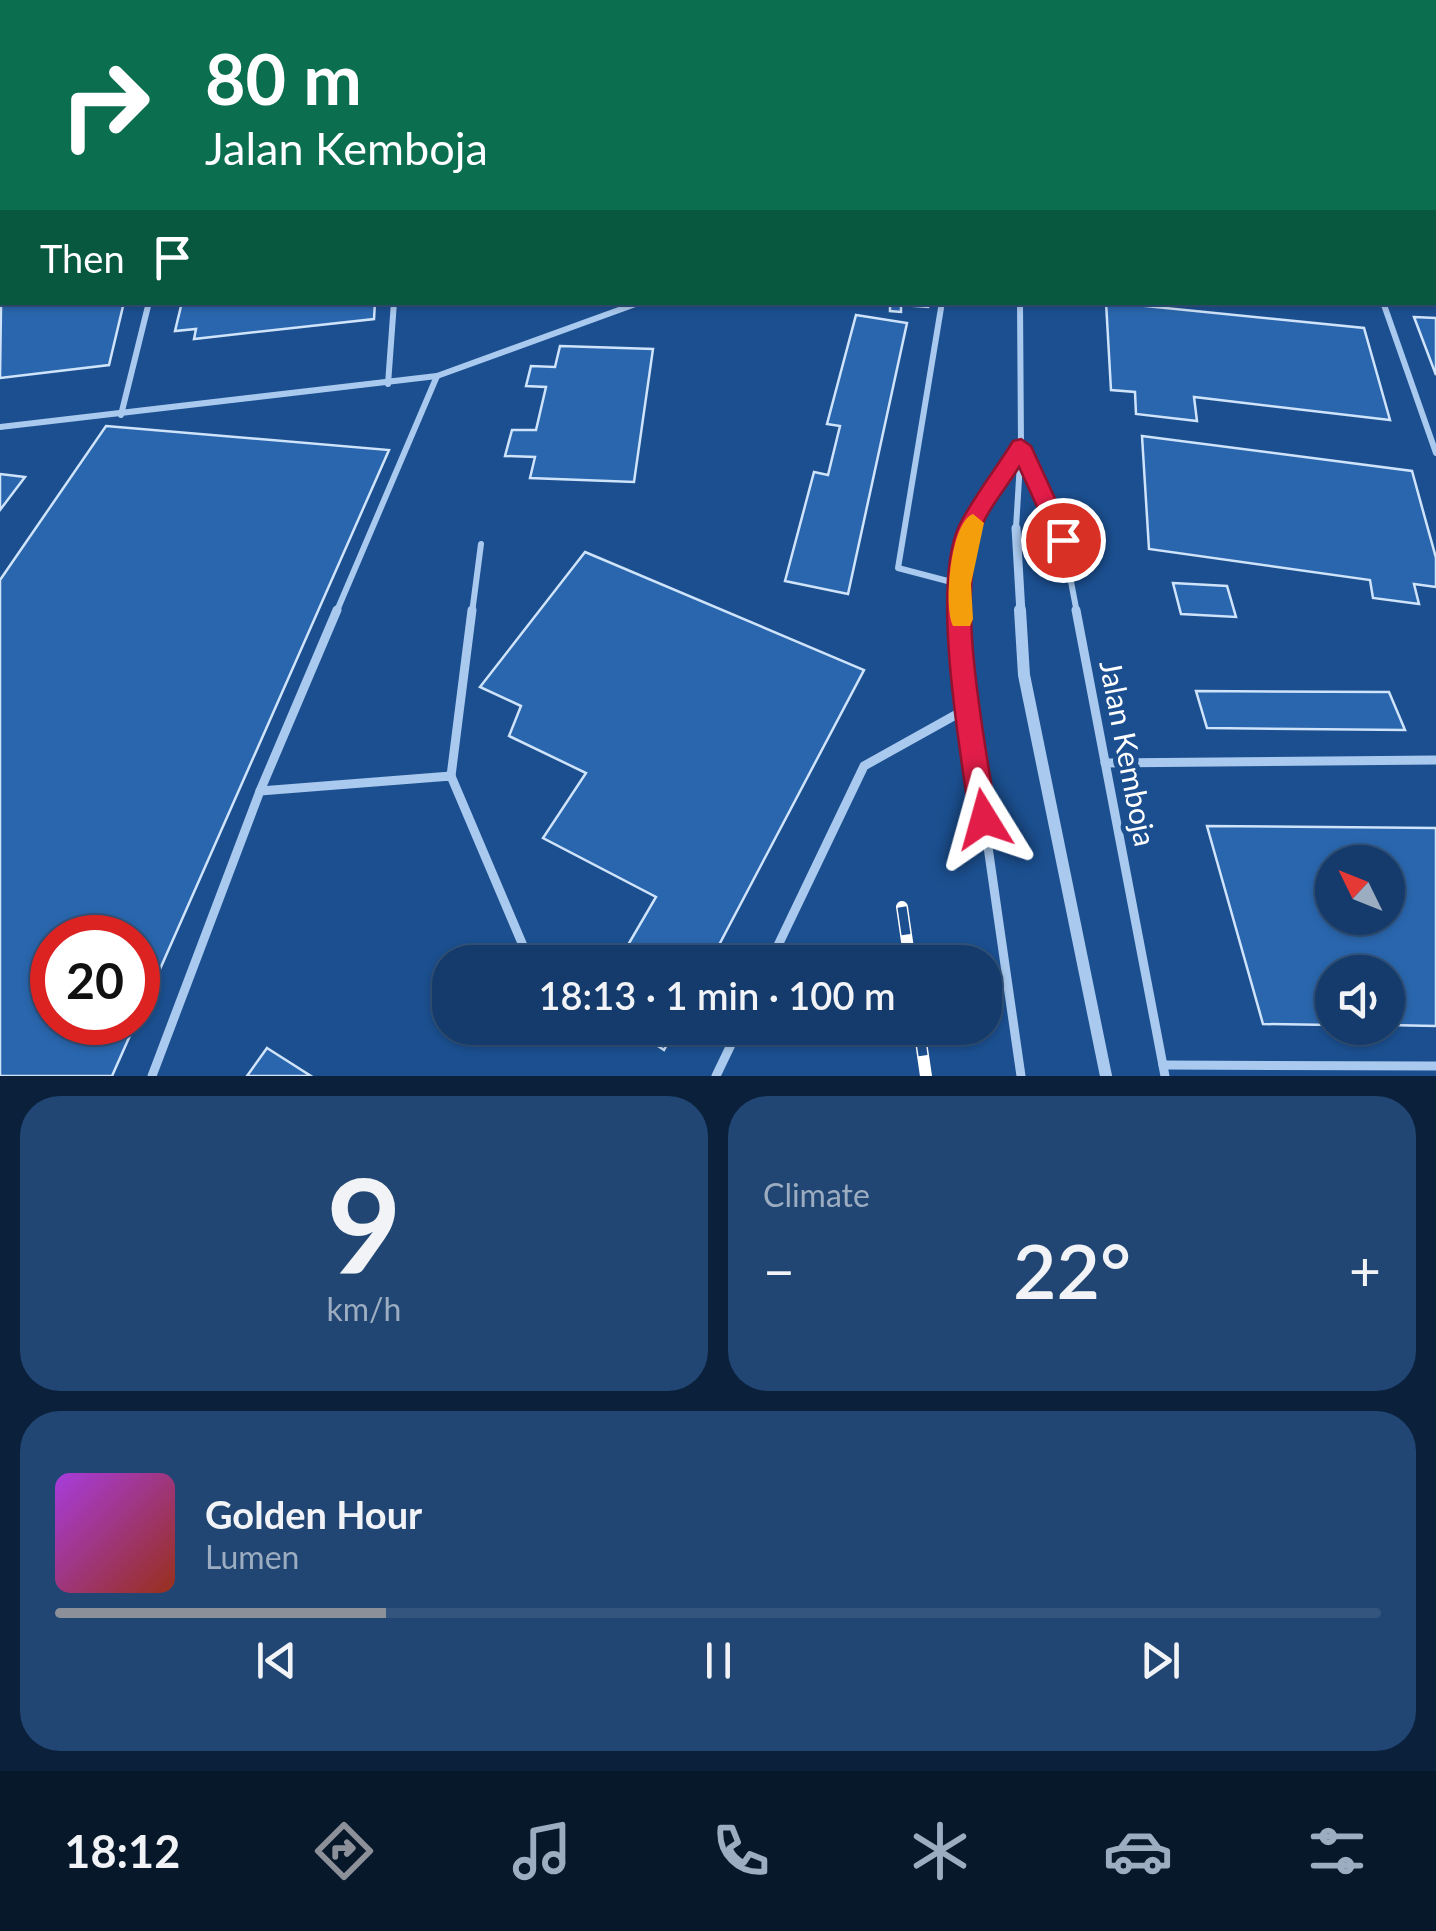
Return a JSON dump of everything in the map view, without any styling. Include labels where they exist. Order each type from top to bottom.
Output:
[{"type":"street","points":[[1016,528],[1024,675],[1106,1076]]},
{"type":"lane","points":[[121,415],[148,305]]},
{"type":"lane","points":[[388,384],[394,305]]},
{"type":"lane","points":[[942,305],[898,568],[959,584]]},
{"type":"lane","points":[[1016,528],[1021,446],[1020,305]]},
{"type":"lane","points":[[1384,305],[1436,453]]},
{"type":"lane","points":[[0,427],[437,376],[607,306]]},
{"type":"lane","points":[[152,1076],[260,791],[437,376]]},
{"type":"lane","points":[[1021,446],[969,530],[959,584],[968,708],[1021,1076]]},
{"type":"lane","name":"Jalan Kemboja","points":[[1021,446],[1063,540],[1164,1070]]},
{"type":"lane","points":[[482,544],[451,776],[523,945]]},
{"type":"lane","points":[[778,945],[864,766],[968,708]]},
{"type":"lane","points":[[1105,763],[1436,760]]},
{"type":"lane","points":[[260,791],[451,776]]},
{"type":"lane","points":[[716,1076],[732,1045]]},
{"type":"lane","points":[[1164,1070],[1436,1066]]},
{"type":"building","points":[[1,305],[123,305],[109,365],[0,378]]},
{"type":"building","points":[[181,305],[375,305],[374,319],[194,339],[196,329],[175,331]]},
{"type":"building","points":[[890,305],[901,305],[901,312],[890,311]]},
{"type":"building","points":[[1106,305],[1364,328],[1390,420],[1194,397],[1197,421],[1136,414],[1135,392],[1111,390]]},
{"type":"building","points":[[856,315],[907,323],[848,594],[785,581],[814,472],[828,475],[840,426],[827,424]]},
{"type":"building","points":[[1414,317],[1436,318],[1436,375]]},
{"type":"building","points":[[560,346],[653,349],[634,482],[530,478],[535,457],[505,456],[512,430],[536,430],[546,387],[526,386],[531,366],[555,367]]},
{"type":"building","points":[[106,426],[389,450],[160,969],[160,915],[30,915],[30,1045],[126,1045],[112,1076],[0,1076],[0,580]]},
{"type":"building","points":[[1142,436],[1412,471],[1436,558],[1436,587],[1414,584],[1419,604],[1373,598],[1370,580],[1149,549]]},
{"type":"building","points":[[0,474],[25,477],[0,510]]},
{"type":"building","points":[[585,552],[864,670],[719,945],[628,945],[656,897],[543,838],[586,773],[509,736],[521,706],[480,687]]},
{"type":"building","points":[[1173,583],[1227,586],[1236,617],[1181,614]]},
{"type":"building","points":[[1196,691],[1389,692],[1405,730],[1207,728]]},
{"type":"building","points":[[1207,826],[1436,828],[1436,1026],[1405,1025],[1405,955],[1315,955],[1315,1025],[1263,1024]]},
{"type":"building","points":[[267,1048],[311,1076],[247,1076]]},
{"type":"railway","points":[[902,907],[908,945]]},
{"type":"railway","points":[[921,1045],[926,1076]]},
{"type":"slow traffic","points":[[961,619],[959,584],[973,523]]},
{"type":"route","points":[[984,819],[968,708],[959,584],[969,530],[1021,446],[1063,540]]}]
